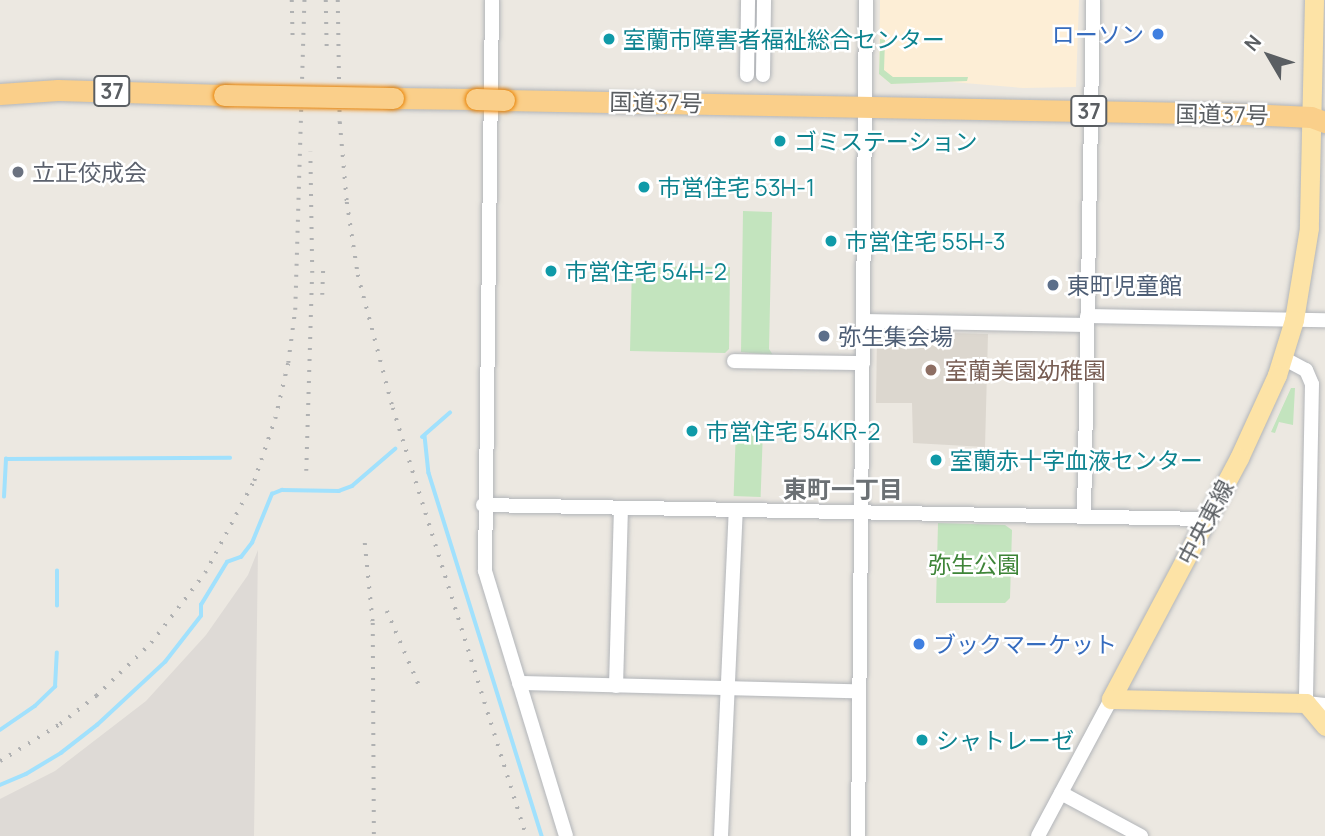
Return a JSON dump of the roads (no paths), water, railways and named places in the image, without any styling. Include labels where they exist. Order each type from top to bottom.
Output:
[{"type":"highway","name":"国道37号","points":[[0,94],[58,90],[1320,117]]},
{"type":"main road","name":"中央東線","points":[[1111,699],[1251,433],[1283,358],[1294,320],[1309,228],[1320,117],[1314,0]]},
{"type":"main road","points":[[1111,699],[1315,704],[1325,726]]},
{"type":"street","points":[[492,0],[483,505],[485,571],[566,836]]},
{"type":"street","points":[[747,75],[748,0]]},
{"type":"street","points":[[763,75],[764,0]]},
{"type":"street","points":[[858,836],[860,705],[857,691],[867,106],[866,0]]},
{"type":"street","points":[[1084,517],[1093,0]]},
{"type":"street","points":[[863,321],[1325,320]]},
{"type":"street","points":[[1283,358],[1306,370],[1312,384],[1310,521],[1315,704]]},
{"type":"street","points":[[734,361],[863,363]]},
{"type":"street","points":[[483,505],[1206,519]]},
{"type":"street","points":[[616,686],[621,508]]},
{"type":"street","points":[[721,836],[736,511]]},
{"type":"street","points":[[1310,521],[1325,521]]},
{"type":"street","points":[[519,683],[857,691]]},
{"type":"street","points":[[1038,836],[1111,699]]},
{"type":"street","points":[[1061,793],[1141,836]]},
{"type":"waterway","points":[[422,437],[450,413]]},
{"type":"waterway","points":[[425,436],[429,473],[542,836]]},
{"type":"waterway","points":[[0,785],[26,774],[61,753],[97,725],[165,662],[201,616],[201,605],[227,562],[241,557],[252,543],[272,494],[282,490],[339,491],[352,486],[395,449]]},
{"type":"waterway","points":[[4,497],[6,459],[230,458]]},
{"type":"waterway","points":[[57,571],[57,606]]},
{"type":"waterway","points":[[0,730],[35,706],[55,687],[57,653]]},
{"type":"railway","points":[[292,0],[293,44]]},
{"type":"railway","points":[[0,761],[60,724],[96,696],[151,643],[205,573],[254,481],[275,419],[288,363],[295,310],[304,0]]},
{"type":"railway","points":[[326,0],[327,50]]},
{"type":"railway","points":[[338,0],[340,122],[347,202],[358,275],[393,408],[526,836]]},
{"type":"railway","points":[[306,471],[312,273],[310,152]]},
{"type":"railway","points":[[322,295],[323,267]]},
{"type":"railway","points":[[365,543],[373,623],[374,836]]},
{"type":"railway","points":[[387,611],[421,690]]},
{"type":"place","name":"ローソン","points":[[1158,34]]},
{"type":"place","name":"室蘭市障害者福祉総合センター","points":[[609,39]]},
{"type":"place","name":"ゴミステーション","points":[[780,141]]},
{"type":"place","name":"立正佼成会","points":[[18,172]]},
{"type":"place","name":"市営住宅 53H-1","points":[[644,187]]},
{"type":"place","name":"市営住宅 55H-3","points":[[831,241]]},
{"type":"place","name":"市営住宅 54H-2","points":[[551,271]]},
{"type":"place","name":"東町児童館","points":[[1053,285]]},
{"type":"place","name":"弥生集会場","points":[[824,336]]},
{"type":"place","name":"室蘭美園幼稚園","points":[[931,370]]},
{"type":"place","name":"市営住宅 54KR-2","points":[[692,431]]},
{"type":"place","name":"室蘭赤十字血液センター","points":[[936,460]]},
{"type":"place","name":"ブックマーケット","points":[[919,644]]},
{"type":"place","name":"シャトレーゼ","points":[[922,740]]},
{"type":"district","name":"東町一丁目","points":[[843,489]]},
{"type":"park label","name":"弥生公園","points":[[974,564]]}]
